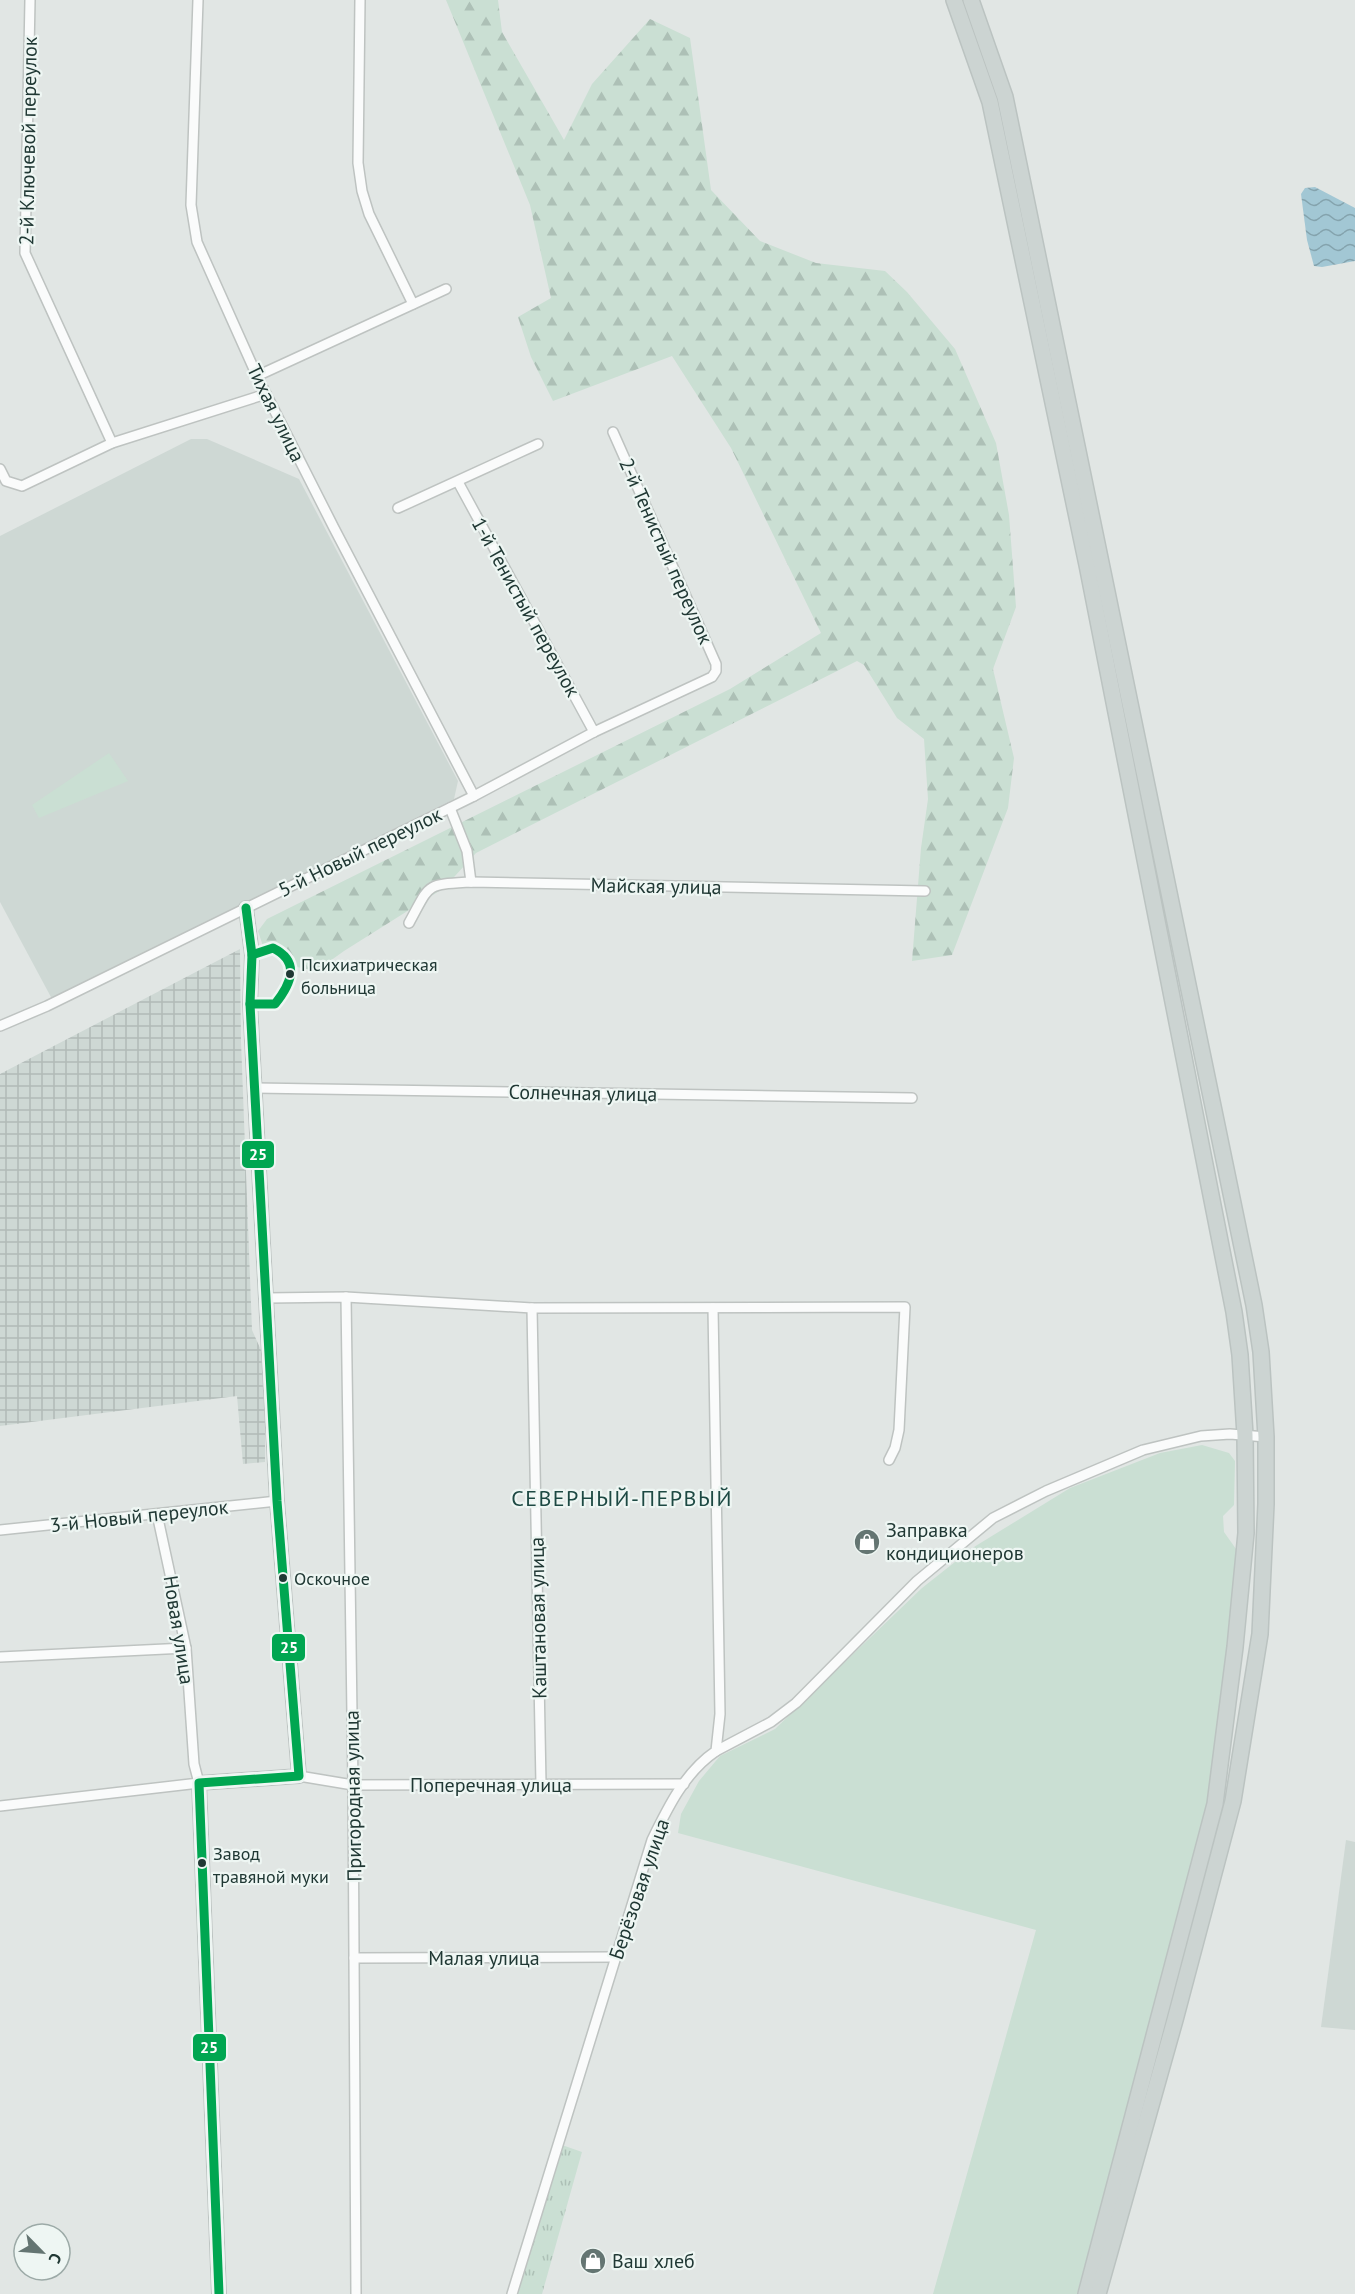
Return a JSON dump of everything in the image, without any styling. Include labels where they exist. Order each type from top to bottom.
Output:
[{"type":"main road","points":[[954,0],[990,102],[1087,565],[1234,1311],[1240,1355],[1245,1435],[1246,1533],[1235,1647],[1215,1804],[1086,2294]]},
{"type":"main road","points":[[971,0],[1005,97],[1105,573],[1254,1305],[1261,1352],[1266,1437],[1266,1504],[1260,1634],[1233,1801],[1175,2020],[1098,2294]]},
{"type":"street","name":"2-й Ключевой переулок","points":[[30,0],[25,253],[112,443]]},
{"type":"street","name":"Тихая улица","points":[[198,0],[191,205],[197,242],[257,376],[474,796]]},
{"type":"street","points":[[360,0],[358,163],[362,191],[369,214],[413,304]]},
{"type":"street","points":[[257,376],[446,289]]},
{"type":"street","points":[[0,469],[6,481],[22,486],[112,443],[266,394]]},
{"type":"street","name":"2-й Тенистый переулок","points":[[613,432],[716,664],[716,671]]},
{"type":"street","points":[[398,508],[538,444]]},
{"type":"street","name":"1-й Тенистый переулок","points":[[458,482],[594,732]]},
{"type":"street","name":"5-й Новый переулок","points":[[0,1026],[47,1006],[450,808],[594,732],[712,676],[716,671]]},
{"type":"street","points":[[450,808],[467,851],[471,882]]},
{"type":"street","name":"Майская улица","points":[[409,923],[428,889],[437,884],[471,882],[925,891]]},
{"type":"street","points":[[0,1806],[199,1783],[299,1776],[277,1502],[250,1004],[252,955],[246,908]]},
{"type":"street","name":"Солнечная улица","points":[[255,1088],[912,1098]]},
{"type":"street","points":[[267,1298],[346,1297],[532,1308],[905,1307],[899,1430],[895,1448],[889,1460]]},
{"type":"street","name":"Пригородная улица","points":[[346,1297],[353,1785],[356,2294]]},
{"type":"street","name":"Каштановая улица","points":[[532,1308],[542,1784]]},
{"type":"street","points":[[713,1308],[720,1714],[716,1751]]},
{"type":"street","name":"Берёзовая улица","points":[[512,2294],[652,1840],[668,1808],[700,1762],[771,1722],[796,1703],[916,1581],[993,1518],[1046,1491],[1143,1450],[1190,1437],[1230,1434],[1266,1437]]},
{"type":"street","name":"3-й Новый переулок","points":[[0,1530],[277,1502]]},
{"type":"street","name":"Новая улица","points":[[157,1514],[186,1648],[194,1764],[199,1783],[219,2294]]},
{"type":"street","points":[[0,1657],[186,1648]]},
{"type":"street","name":"Поперечная улица","points":[[299,1776],[353,1785],[684,1784]]},
{"type":"street","name":"Малая улица","points":[[354,1958],[615,1958]]},
{"type":"shaded area","points":[[191,439],[207,439],[299,479],[458,781],[454,799],[52,999],[0,902],[0,536]]},
{"type":"shaded area","points":[[240,949],[241,1041],[252,1330],[265,1359],[265,1462],[243,1464],[237,1396],[0,1426],[0,1074]]},
{"type":"shaded area","points":[[1346,1840],[1355,1842],[1355,2030],[1321,2027]]},
{"type":"green space","points":[[446,0],[498,0],[502,32],[564,140],[592,84],[650,19],[690,38],[711,190],[760,241],[816,263],[885,271],[907,292],[955,349],[996,443],[1009,515],[1016,607],[993,669],[1014,758],[1008,808],[952,955],[912,961],[921,848],[928,799],[924,739],[897,718],[864,665],[857,661],[476,853],[444,888],[316,971],[297,967],[294,957],[279,947],[263,946],[258,931],[267,919],[730,689],[821,633],[731,448],[672,356],[553,401],[531,357],[518,317],[551,298],[530,205]]},
{"type":"green space","points":[[109,753],[128,781],[39,818],[32,805]]},
{"type":"green space","points":[[1202,1445],[1229,1453],[1235,1461],[1234,1505],[1223,1516],[1224,1532],[1236,1549],[1229,1647],[1208,1814],[1077,2294],[933,2294],[1036,1930],[678,1833],[681,1814],[699,1781],[720,1756],[775,1729],[922,1588],[974,1547],[1070,1488],[1160,1453]]},
{"type":"green space","points":[[562,2145],[582,2152],[542,2294],[516,2294]]},
{"type":"water","points":[[1315,187],[1355,208],[1355,261],[1322,267],[1314,266],[1307,240],[1301,194],[1305,188]]},
{"type":"transit line","name":"25","points":[[219,2294],[199,1783],[299,1776],[277,1501],[250,1004],[252,955],[246,908]]},
{"type":"transit line","name":"25","points":[[250,1004],[275,1004],[285,989],[290,974],[287,960],[273,948],[252,955]]},
{"type":"place","name":"Психиатрическая больница","points":[[290,974]]},
{"type":"place","name":"Заправка кондиционеров","points":[[867,1542]]},
{"type":"place","name":"Оскочное","points":[[283,1578]]},
{"type":"place","name":"Завод травяной муки","points":[[202,1863]]},
{"type":"place","name":"Ваш хлеб","points":[[593,2261]]},
{"type":"district","name":"СЕВЕРНЫЙ-ПЕРВЫЙ","points":[[622,1498]]}]
